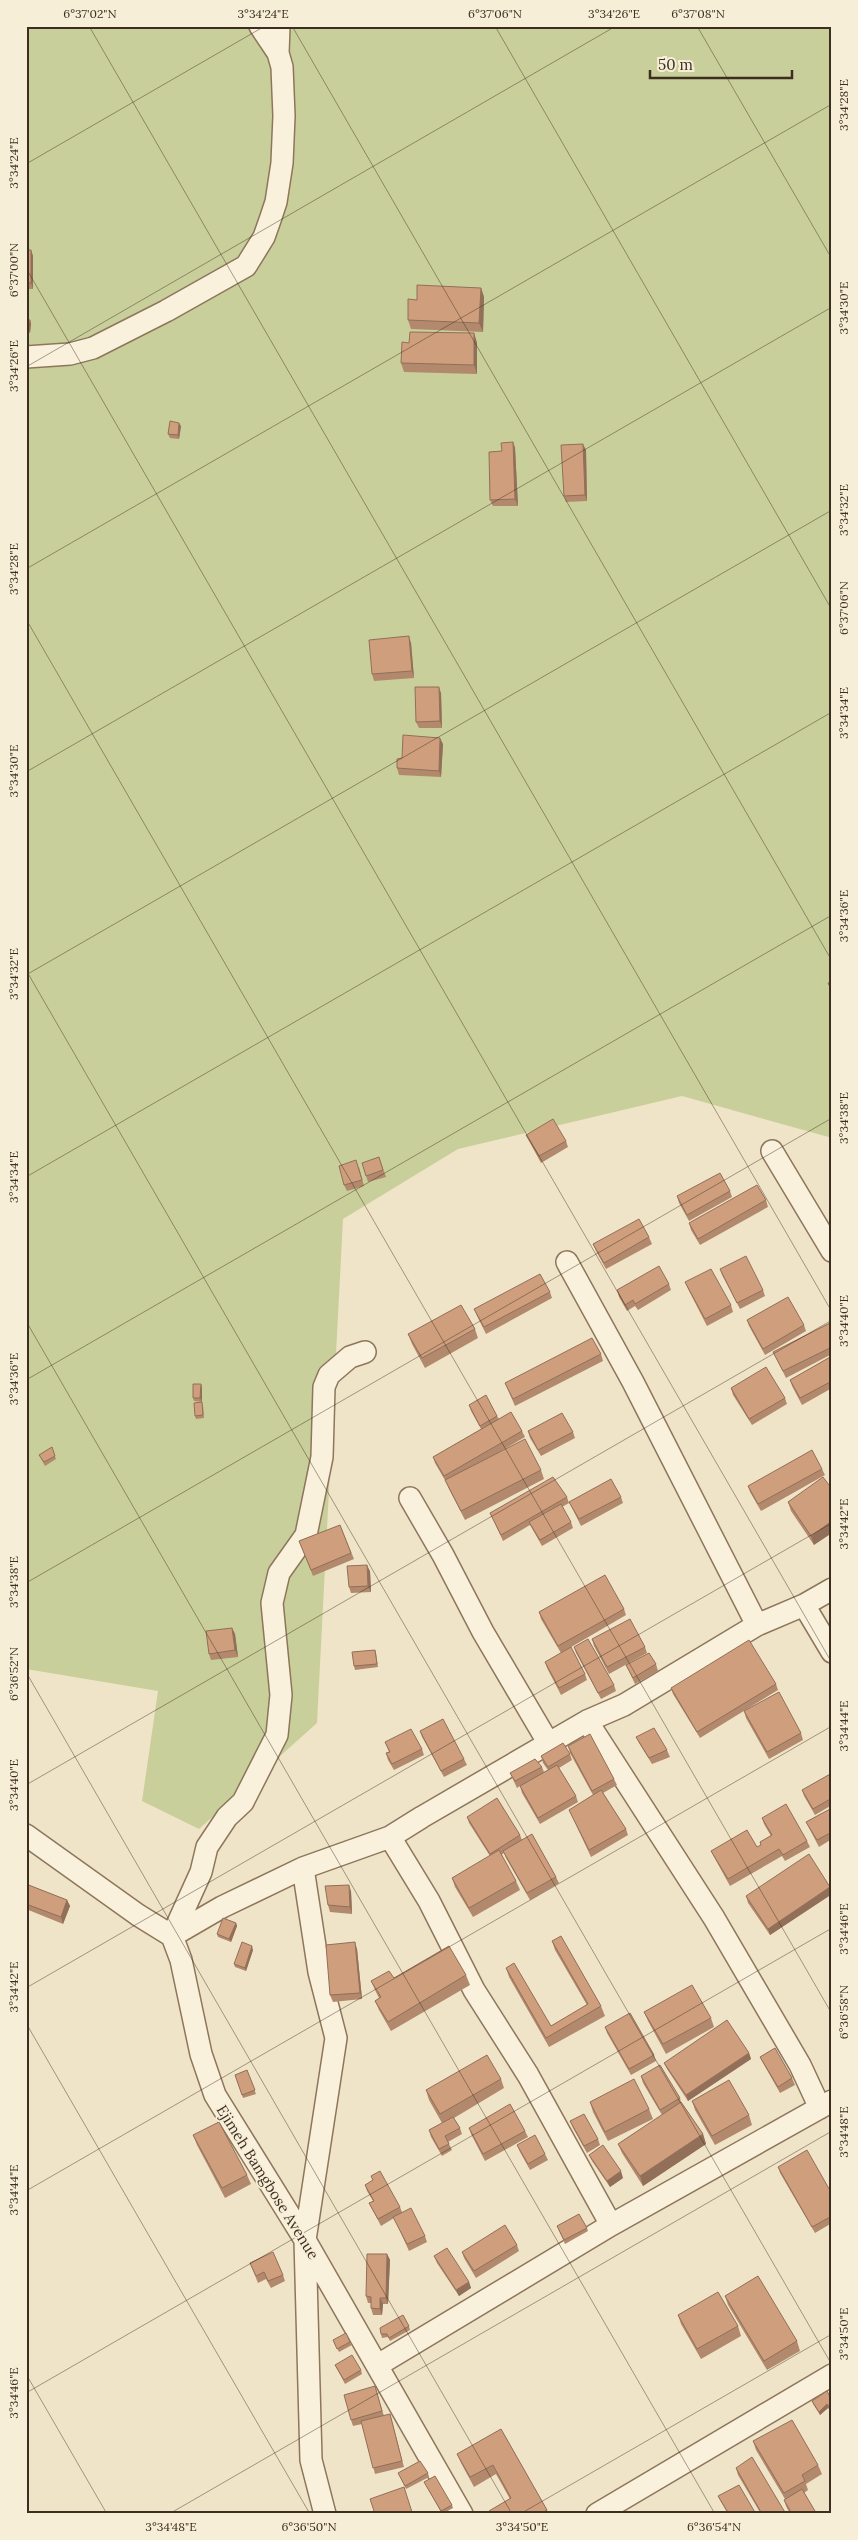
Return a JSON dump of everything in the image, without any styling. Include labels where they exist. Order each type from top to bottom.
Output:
[{"type":"street","points":[[26,357],[70,354],[93,348],[166,311],[246,266],[264,237],[276,202],[284,116],[282,67],[278,53],[260,26]]},
{"type":"street","points":[[278,53],[279,26]]},
{"type":"street","points":[[772,1151],[832,1251]]},
{"type":"street","points":[[567,1262],[633,1382],[757,1625]]},
{"type":"street","points":[[172,1936],[201,1872],[207,1846],[228,1817],[243,1802],[278,1735],[281,1695],[272,1603],[279,1573],[306,1535],[322,1457],[324,1387],[329,1375],[350,1358],[365,1352]]},
{"type":"street","points":[[410,1498],[483,1632],[549,1744]]},
{"type":"street","points":[[172,1936],[222,1907],[303,1868],[390,1837],[422,1816],[587,1721],[624,1706],[757,1625],[804,1605],[832,1589]]},
{"type":"street","points":[[804,1605],[832,1652]]},
{"type":"street","points":[[378,2365],[612,2225],[826,2104],[800,2065],[714,1918],[587,1721]]},
{"type":"street","points":[[26,1835],[138,1915],[172,1936]]},
{"type":"street","points":[[390,1837],[428,1901],[474,1990],[528,2075],[612,2225]]},
{"type":"street","points":[[303,1868],[319,1972],[336,2038],[305,2240],[311,2460],[324,2514]]},
{"type":"street","name":"Ejimeh Bamgbose Avenue","points":[[172,1936],[180,1960],[201,2054],[215,2095],[305,2240],[462,2514]]},
{"type":"street","points":[[597,2514],[832,2375]]},
{"type":"green space","points":[[26,26],[832,26],[832,1138],[682,1096],[458,1149],[343,1219],[317,1723],[199,1829],[142,1801],[158,1691],[26,1669]]},
{"type":"building","points":[[26,250],[31,250],[31,283],[26,283]]},
{"type":"building","points":[[417,285],[481,288],[479,323],[408,320],[408,299],[417,300]]},
{"type":"building","points":[[26,319],[30,320],[29,329],[26,329]]},
{"type":"building","points":[[410,332],[474,333],[474,365],[401,363],[402,342],[409,343]]},
{"type":"building","points":[[170,421],[179,423],[178,435],[168,434]]},
{"type":"building","points":[[513,442],[515,499],[490,500],[489,452],[502,451],[501,443]]},
{"type":"building","points":[[583,444],[585,495],[564,496],[561,445]]},
{"type":"building","points":[[409,636],[412,671],[372,674],[369,640]]},
{"type":"building","points":[[415,687],[439,687],[440,721],[416,722]]},
{"type":"building","points":[[403,735],[440,738],[439,771],[397,768],[397,759],[402,758]]},
{"type":"building","points":[[832,981],[832,991],[828,983]]},
{"type":"building","points":[[553,1119],[566,1141],[539,1156],[526,1135]]},
{"type":"building","points":[[379,1157],[383,1170],[366,1176],[362,1163]]},
{"type":"building","points":[[356,1160],[362,1180],[344,1185],[339,1166]]},
{"type":"building","points":[[720,1173],[730,1191],[687,1215],[677,1196]]},
{"type":"building","points":[[757,1185],[766,1200],[698,1239],[689,1223]]},
{"type":"building","points":[[639,1219],[649,1237],[604,1263],[593,1244]]},
{"type":"building","points":[[746,1256],[763,1290],[737,1303],[720,1269]]},
{"type":"building","points":[[659,1266],[669,1284],[635,1304],[633,1300],[625,1305],[617,1290]]},
{"type":"building","points":[[711,1269],[731,1305],[705,1319],[685,1282]]},
{"type":"building","points":[[540,1274],[550,1292],[484,1327],[474,1309]]},
{"type":"building","points":[[788,1297],[804,1325],[763,1349],[747,1320]]},
{"type":"building","points":[[461,1305],[475,1329],[422,1358],[408,1334]]},
{"type":"building","points":[[832,1322],[832,1347],[783,1371],[773,1352]]},
{"type":"building","points":[[592,1338],[601,1354],[513,1399],[505,1383]]},
{"type":"building","points":[[832,1356],[832,1381],[800,1398],[790,1380]]},
{"type":"building","points":[[766,1367],[785,1398],[749,1419],[731,1388]]},
{"type":"building","points":[[193,1384],[201,1384],[200,1398],[193,1398]]},
{"type":"building","points":[[486,1395],[497,1416],[480,1426],[469,1405]]},
{"type":"building","points":[[202,1402],[203,1415],[195,1416],[194,1403]]},
{"type":"building","points":[[511,1412],[522,1431],[444,1476],[433,1457]]},
{"type":"building","points":[[562,1413],[573,1432],[538,1450],[528,1431]]},
{"type":"building","points":[[525,1439],[541,1470],[461,1511],[445,1480]]},
{"type":"building","points":[[52,1447],[55,1456],[44,1462],[39,1455]]},
{"type":"building","points":[[812,1450],[822,1469],[758,1504],[748,1486]]},
{"type":"building","points":[[553,1477],[567,1497],[501,1535],[490,1513]]},
{"type":"building","points":[[823,1477],[832,1489],[832,1521],[811,1536],[788,1502]]},
{"type":"building","points":[[611,1479],[621,1497],[579,1519],[569,1502]]},
{"type":"building","points":[[561,1504],[571,1522],[540,1540],[529,1522]]},
{"type":"building","points":[[340,1525],[351,1553],[311,1570],[299,1541]]},
{"type":"building","points":[[367,1565],[368,1586],[349,1587],[347,1566]]},
{"type":"building","points":[[605,1575],[624,1609],[558,1646],[539,1612]]},
{"type":"building","points":[[630,1619],[645,1647],[607,1667],[592,1639]]},
{"type":"building","points":[[232,1628],[235,1650],[209,1654],[206,1631]]},
{"type":"building","points":[[588,1639],[614,1685],[598,1693],[574,1647]]},
{"type":"building","points":[[749,1640],[776,1684],[697,1732],[671,1688]]},
{"type":"building","points":[[571,1647],[585,1674],[559,1688],[545,1662]]},
{"type":"building","points":[[375,1650],[377,1664],[354,1666],[352,1652]]},
{"type":"building","points":[[649,1653],[656,1664],[633,1678],[626,1665]]},
{"type":"building","points":[[779,1692],[801,1733],[767,1752],[744,1711]]},
{"type":"building","points":[[443,1719],[464,1759],[441,1771],[420,1731]]},
{"type":"building","points":[[654,1728],[667,1750],[649,1758],[636,1737]]},
{"type":"building","points":[[411,1729],[422,1749],[392,1764],[386,1753],[390,1752],[385,1742]]},
{"type":"building","points":[[590,1734],[614,1779],[592,1791],[568,1746]]},
{"type":"building","points":[[563,1743],[570,1754],[548,1767],[541,1756]]},
{"type":"building","points":[[535,1759],[542,1767],[515,1781],[510,1773]]},
{"type":"building","points":[[557,1765],[576,1796],[538,1818],[520,1786]]},
{"type":"building","points":[[832,1773],[832,1798],[813,1809],[802,1790]]},
{"type":"building","points":[[601,1790],[626,1829],[589,1850],[569,1810]]},
{"type":"building","points":[[497,1798],[520,1835],[490,1854],[467,1817]]},
{"type":"building","points":[[786,1804],[807,1841],[783,1855],[779,1849],[728,1879],[711,1851],[747,1830],[757,1847],[761,1845],[760,1842],[772,1835],[762,1818]]},
{"type":"building","points":[[832,1808],[832,1832],[817,1840],[806,1822]]},
{"type":"building","points":[[532,1834],[556,1877],[527,1893],[503,1851]]},
{"type":"building","points":[[499,1850],[516,1881],[469,1908],[452,1878]]},
{"type":"building","points":[[809,1854],[830,1887],[768,1929],[746,1896]]},
{"type":"building","points":[[26,1884],[67,1900],[61,1917],[26,1904]]},
{"type":"building","points":[[349,1885],[350,1907],[328,1905],[325,1886]]},
{"type":"building","points":[[223,1918],[236,1923],[229,1939],[217,1934]]},
{"type":"building","points":[[561,1936],[601,2006],[546,2038],[506,1968],[514,1963],[551,2026],[588,2004],[552,1941]]},
{"type":"building","points":[[242,1942],[252,1946],[245,1968],[234,1964]]},
{"type":"building","points":[[355,1942],[360,1993],[330,1995],[326,1945]]},
{"type":"building","points":[[449,1946],[466,1975],[388,2022],[375,2001],[381,1997],[371,1981],[389,1971],[394,1978]]},
{"type":"building","points":[[692,1985],[711,2018],[663,2044],[644,2012]]},
{"type":"building","points":[[630,2013],[654,2055],[629,2069],[605,2027]]},
{"type":"building","points":[[727,2020],[749,2053],[686,2095],[664,2063]]},
{"type":"building","points":[[775,2048],[792,2078],[778,2087],[760,2057]]},
{"type":"building","points":[[487,2055],[501,2079],[440,2114],[426,2090]]},
{"type":"building","points":[[660,2065],[680,2098],[660,2110],[641,2076]]},
{"type":"building","points":[[247,2070],[255,2090],[242,2095],[235,2075]]},
{"type":"building","points":[[634,2079],[649,2109],[605,2132],[590,2102]]},
{"type":"building","points":[[729,2080],[749,2115],[712,2136],[692,2101]]},
{"type":"building","points":[[681,2102],[703,2134],[640,2176],[618,2144]]},
{"type":"building","points":[[510,2104],[525,2131],[483,2154],[469,2128]]},
{"type":"building","points":[[584,2114],[598,2139],[584,2146],[570,2121]]},
{"type":"building","points":[[453,2117],[460,2128],[445,2136],[449,2144],[439,2149],[429,2130]]},
{"type":"building","points":[[219,2122],[247,2175],[222,2188],[193,2135]]},
{"type":"building","points":[[535,2135],[545,2154],[528,2164],[517,2145]]},
{"type":"building","points":[[603,2145],[621,2171],[607,2181],[589,2155]]},
{"type":"building","points":[[807,2150],[832,2194],[832,2216],[812,2227],[778,2167]]},
{"type":"building","points":[[380,2171],[400,2207],[378,2219],[369,2203],[374,2201],[365,2185],[373,2180],[371,2176]]},
{"type":"building","points":[[411,2208],[425,2236],[407,2244],[393,2217]]},
{"type":"building","points":[[579,2214],[587,2228],[564,2240],[557,2226]]},
{"type":"building","points":[[505,2225],[517,2245],[474,2271],[462,2252]]},
{"type":"building","points":[[447,2248],[469,2282],[456,2290],[434,2256]]},
{"type":"building","points":[[273,2252],[283,2275],[268,2281],[264,2272],[256,2276],[250,2263]]},
{"type":"building","points":[[367,2254],[387,2254],[386,2298],[380,2298],[380,2309],[371,2308],[371,2297],[366,2296]]},
{"type":"building","points":[[758,2276],[797,2341],[764,2361],[725,2296]]},
{"type":"building","points":[[718,2292],[738,2326],[697,2349],[678,2315]]},
{"type":"building","points":[[403,2315],[409,2326],[389,2338],[387,2334],[381,2334],[380,2328]]},
{"type":"building","points":[[346,2333],[350,2342],[337,2349],[333,2340]]},
{"type":"building","points":[[352,2355],[361,2370],[344,2380],[335,2365]]},
{"type":"building","points":[[375,2386],[382,2411],[351,2420],[344,2395]]},
{"type":"building","points":[[827,2391],[832,2404],[828,2406],[827,2404],[819,2412],[812,2401]]},
{"type":"building","points":[[390,2414],[402,2461],[373,2468],[361,2421]]},
{"type":"building","points":[[792,2420],[818,2465],[802,2475],[805,2481],[784,2493],[753,2441]]},
{"type":"building","points":[[501,2429],[547,2510],[540,2514],[491,2514],[489,2511],[511,2498],[493,2465],[470,2477],[457,2454]]},
{"type":"building","points":[[752,2457],[786,2514],[762,2514],[736,2468]]},
{"type":"building","points":[[420,2461],[428,2473],[405,2486],[398,2473]]},
{"type":"building","points":[[435,2476],[452,2505],[441,2511],[424,2482]]},
{"type":"building","points":[[739,2485],[756,2514],[729,2514],[718,2496]]},
{"type":"building","points":[[404,2487],[412,2512],[408,2514],[375,2514],[370,2499]]},
{"type":"building","points":[[802,2489],[815,2511],[809,2514],[792,2514],[784,2500]]}]
